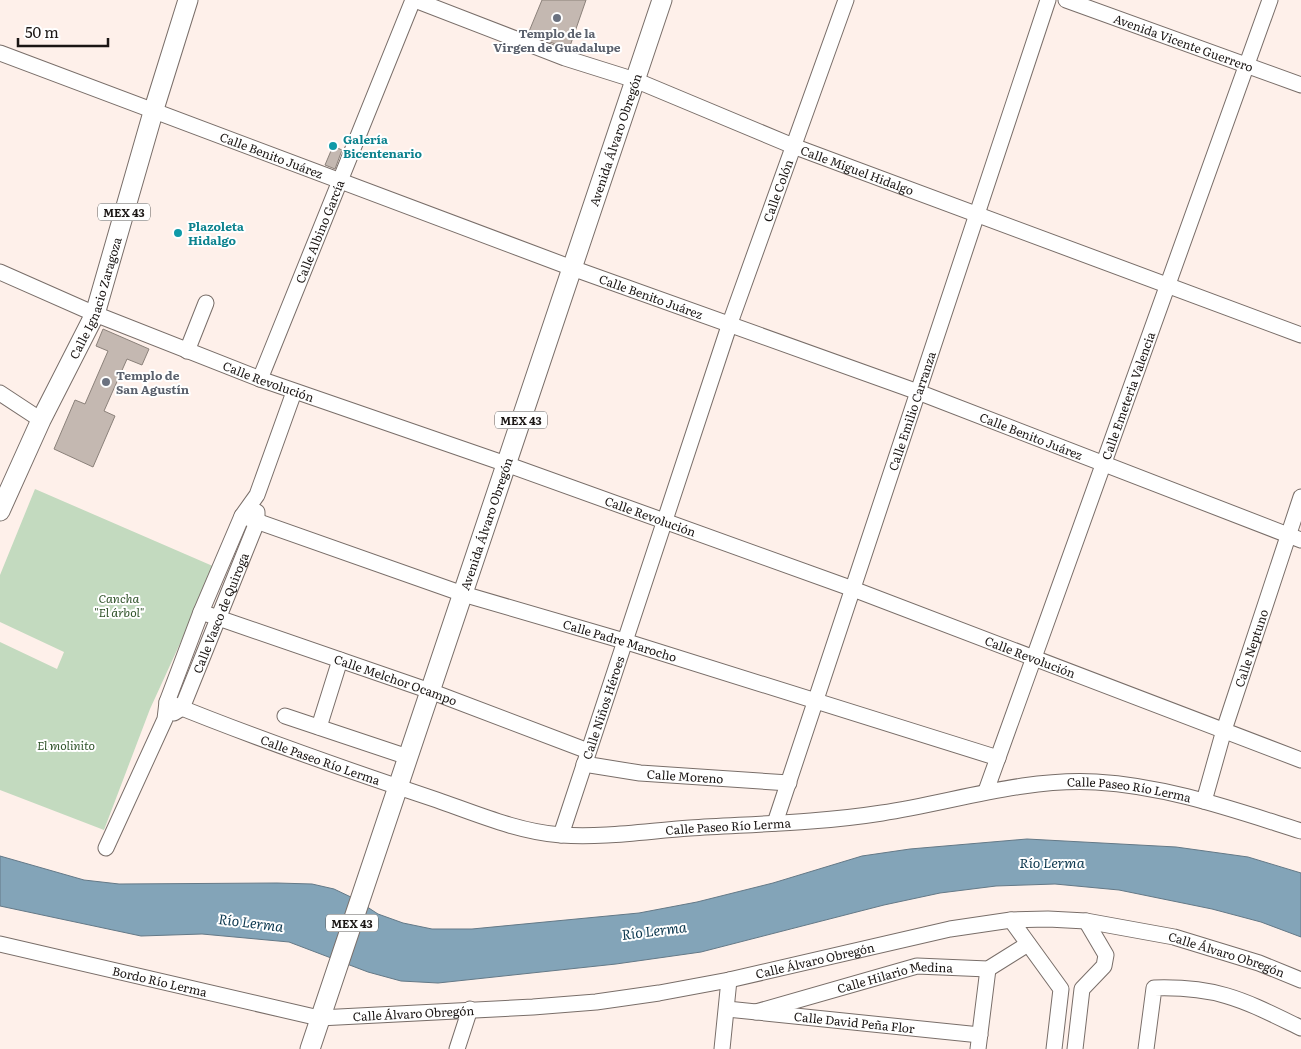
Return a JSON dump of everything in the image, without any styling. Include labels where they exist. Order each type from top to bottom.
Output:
[{"type":"main road","name":"Calle Ignacio Zaragoza","points":[[42,420],[95,314],[188,0]]},
{"type":"main road","name":"Avenida Álvaro Obregón","points":[[310,1049],[662,0]]},
{"type":"main road","name":"MEX 43","points":[[0,511],[42,420]]},
{"type":"street","name":"Calle Miguel Hidalgo","points":[[414,0],[565,58],[635,80],[793,146],[1301,336]]},
{"type":"street","name":"Calle Albino García","points":[[260,379],[414,0]]},
{"type":"street","name":"Calle Colón","points":[[730,323],[846,0]]},
{"type":"street","name":"Calle Emilio Carranza","points":[[776,823],[1048,0]]},
{"type":"street","name":"Avenida Vicente Guerrero","points":[[1066,0],[1301,85]]},
{"type":"street","name":"Calle Emeteria Valencia","points":[[986,791],[1270,0]]},
{"type":"street","name":"Calle Benito Juárez","points":[[0,53],[572,268],[730,323],[918,392],[1295,537]]},
{"type":"street","name":"Calle Revolución","points":[[0,272],[95,314],[294,392],[506,464],[853,589],[1301,760]]},
{"type":"street","points":[[187,351],[206,304]]},
{"type":"street","name":"Calle Niños Héroes","points":[[561,835],[730,323]]},
{"type":"street","name":"Calle Vasco de Quiroga","points":[[106,848],[165,719],[167,702],[201,612],[242,516],[257,495],[294,392]]},
{"type":"street","points":[[0,394],[42,420]]},
{"type":"street","name":"Calle Vasco de Quiroga","points":[[182,708],[257,522],[257,495]]},
{"type":"street","name":"Calle Neptuno","points":[[1204,800],[1224,730],[1295,537],[1301,497]]},
{"type":"street","name":"Calle Padre Marocho","points":[[242,516],[463,594],[624,641],[998,758]]},
{"type":"street","name":"Calle Melchor Ocampo","points":[[201,612],[430,691],[586,757]]},
{"type":"street","points":[[318,727],[340,660]]},
{"type":"street","name":"Calle Paseo Río Lerma","points":[[167,702],[398,788],[526,830],[561,835],[776,823],[882,813],[986,791],[1040,783],[1095,782],[1150,788],[1204,800],[1301,831]]},
{"type":"street","points":[[165,719],[182,708]]},
{"type":"street","points":[[285,716],[408,757]]},
{"type":"street","name":"Calle Moreno","points":[[586,757],[640,773],[789,783]]},
{"type":"street","name":"Calle Álvaro Obregón","points":[[321,1012],[470,1009],[596,1002],[729,980],[950,929],[1011,920],[1048,918],[1086,921],[1174,937],[1259,963],[1301,980]]},
{"type":"street","points":[[1011,920],[1062,989],[1054,1049]]},
{"type":"street","points":[[1074,1049],[1082,989],[1104,966],[1106,955],[1086,921]]},
{"type":"street","name":"Bordo Río Lerma","points":[[0,944],[321,1012]]},
{"type":"street","points":[[979,1042],[988,969],[1028,944]]},
{"type":"street","name":"Calle Hilario Medina","points":[[756,1012],[917,966],[988,969]]},
{"type":"street","points":[[722,1049],[729,980]]},
{"type":"street","points":[[1146,1049],[1154,988],[1182,987],[1210,990],[1237,998],[1301,1028]]},
{"type":"street","points":[[1062,989],[1082,989]]},
{"type":"street","points":[[457,1049],[470,1009]]},
{"type":"street","name":"Calle David Peña Flor","points":[[727,1009],[979,1042]]},
{"type":"green space","name":"Cancha \"El árbol\"","points":[[35,489],[215,567],[150,709],[104,830],[0,790],[0,642],[57,669],[64,652],[0,622],[0,575]]},
{"type":"water","name":"Río Lerma","points":[[1027,839],[1176,847],[1248,857],[1301,873],[1301,937],[1261,922],[1212,909],[1119,890],[1055,884],[996,886],[940,893],[884,905],[701,952],[616,964],[438,983],[401,981],[368,972],[289,942],[202,934],[141,936],[0,906],[0,856],[84,880],[119,884],[312,884],[334,889],[355,899],[378,914],[403,923],[432,929],[472,929],[639,913],[697,902],[773,883],[862,856],[910,849]]},
{"type":"building","name":"Templo de la Virgen de Guadalupe","points":[[542,0],[586,0],[569,49],[528,34]]},
{"type":"building","points":[[333,146],[342,150],[335,169],[325,165]]},
{"type":"building","name":"Templo de San Agustín","points":[[103,329],[149,349],[142,365],[127,359],[104,411],[115,416],[93,467],[54,449],[75,400],[85,404],[108,351],[96,346]]},
{"type":"place","name":"Templo de la Virgen de Guadalupe","points":[[557,18]]},
{"type":"place","name":"Galería Bicentenario","points":[[333,146]]},
{"type":"place","name":"Plazoleta Hidalgo","points":[[178,233]]},
{"type":"place","name":"Templo de San Agustín","points":[[106,382]]},
{"type":"park label","name":"El molinito","points":[[66,745]]}]
